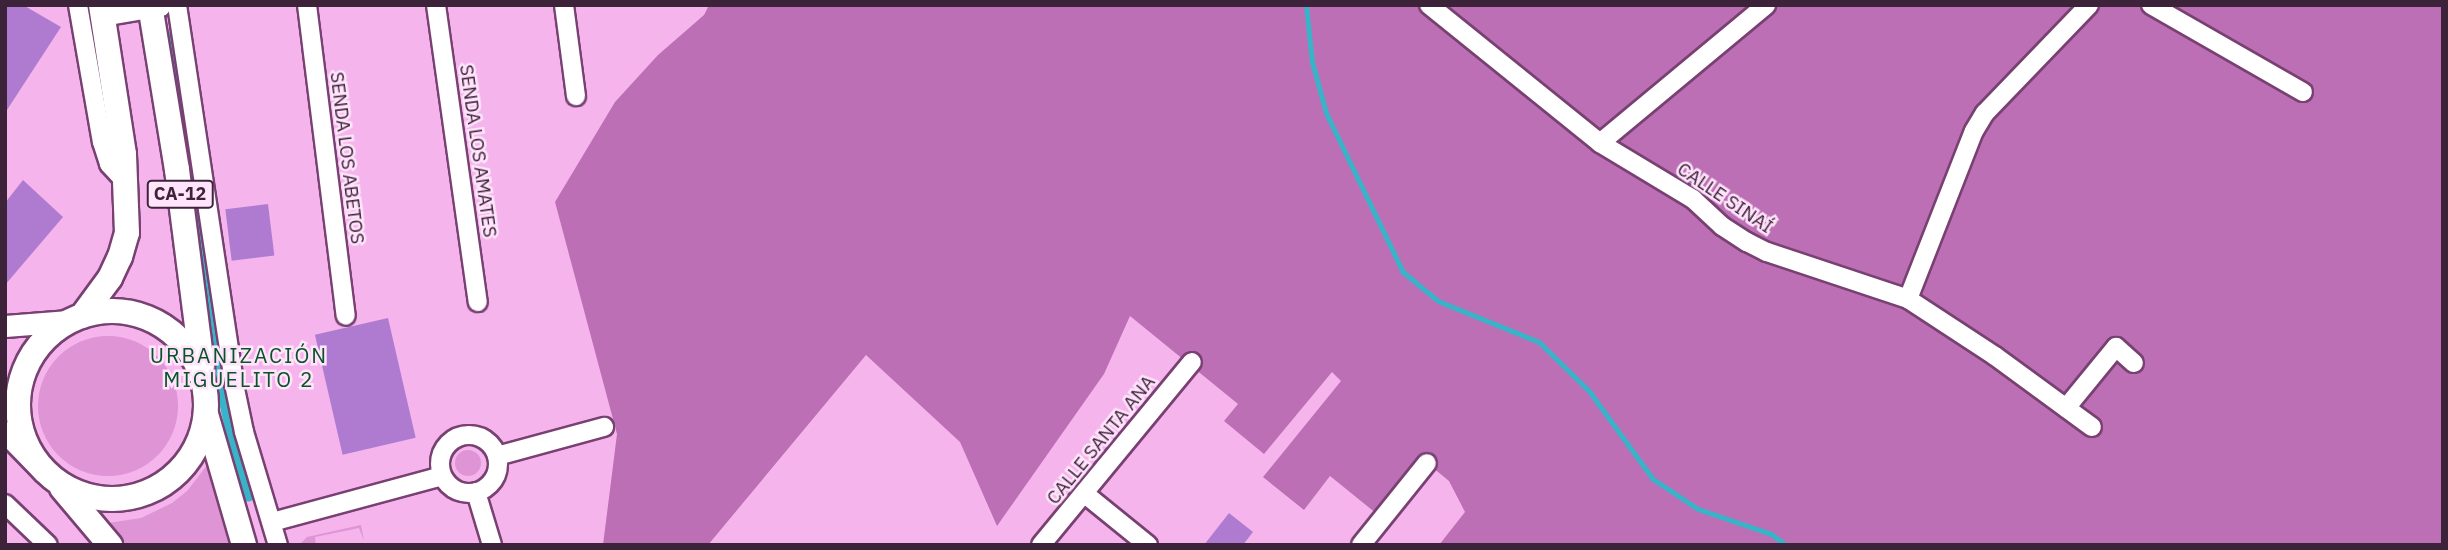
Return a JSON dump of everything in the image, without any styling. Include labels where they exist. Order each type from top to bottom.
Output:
[{"type":"highway","name":"CA-12","points":[[163,6],[169,116],[202,373]]},
{"type":"highway","name":"CA-12","points":[[75,318],[110,278],[127,233],[126,182],[102,11]]},
{"type":"highway","points":[[110,545],[26,445],[18,414],[18,398],[26,366],[50,334],[75,318],[124,312],[152,319],[185,346],[202,373],[206,413],[244,545]]},
{"type":"highway","points":[[51,477],[84,496],[114,500],[158,488],[191,457],[206,413]]},
{"type":"main road","points":[[5,326],[75,318]]},
{"type":"main road","points":[[5,432],[51,477]]},
{"type":"street","points":[[78,5],[87,65],[109,164],[126,182]]},
{"type":"street","name":"SENDA LOS ABETOS","points":[[307,5],[346,316]]},
{"type":"street","name":"SENDA LOS AMATES","points":[[436,5],[478,302]]},
{"type":"street","points":[[564,5],[576,96]]},
{"type":"street","name":"CALLE SINAÍ","points":[[1429,5],[1600,143],[1693,199],[1722,226],[1747,242],[1909,299],[1995,356],[2092,427]]},
{"type":"street","points":[[1600,143],[1766,5]]},
{"type":"street","points":[[1909,299],[1954,174],[1985,113],[2089,5]]},
{"type":"street","points":[[2151,5],[2303,92]]},
{"type":"street","points":[[102,11],[163,6],[193,113],[229,358],[244,432],[278,545]]},
{"type":"street","points":[[169,116],[193,113]]},
{"type":"street","points":[[181,207],[206,204]]},
{"type":"street","points":[[2066,408],[2116,347],[2134,363]]},
{"type":"street","points":[[202,373],[229,358]]},
{"type":"street","name":"CALLE SANTA ANA","points":[[1041,545],[1192,362]]},
{"type":"street","points":[[497,456],[604,427]]},
{"type":"street","points":[[478,435],[486,440],[497,456],[495,476],[490,484],[476,492],[454,489],[442,476],[440,457],[444,448],[459,436],[478,435]]},
{"type":"street","points":[[1360,545],[1427,463]]},
{"type":"street","points":[[272,522],[442,476]]},
{"type":"street","points":[[476,492],[492,545]]},
{"type":"street","points":[[1085,494],[1149,545]]},
{"type":"street","points":[[5,504],[48,545]]},
{"type":"street","points":[[235,513],[267,504]]},
{"type":"shaded area","points":[[709,5],[2443,5],[2443,545],[1439,545],[1465,512],[1449,481],[1421,458],[1377,514],[1330,476],[1304,510],[1263,477],[1341,381],[1332,372],[1264,454],[1224,421],[1238,404],[1130,316],[1104,374],[997,526],[960,442],[866,355],[708,545],[603,545],[617,434],[555,202],[615,102],[658,55],[704,15]]},
{"type":"shaded area","points":[[108,336],[135,341],[158,356],[173,379],[178,406],[173,433],[158,456],[135,471],[108,476],[81,471],[58,456],[43,433],[38,406],[43,379],[58,356],[81,341]]},
{"type":"shaded area","points":[[468,450],[477,454],[481,463],[477,472],[468,476],[459,472],[455,463],[459,454]]},
{"type":"shaded area","points":[[208,464],[230,545],[127,545],[108,523],[141,518],[172,503],[187,491]]},
{"type":"shaded area","points":[[361,525],[364,541],[359,528],[315,537],[316,545],[299,545],[307,537]]},
{"type":"building","points":[[5,5],[23,5],[61,27],[5,113]]},
{"type":"building","points":[[23,180],[63,217],[5,285],[5,203]]},
{"type":"building","points":[[268,204],[274,256],[232,261],[225,209]]},
{"type":"building","points":[[388,318],[416,438],[343,455],[315,335]]},
{"type":"building","points":[[1229,513],[1253,532],[1243,545],[1204,545]]},
{"type":"waterway","points":[[1306,5],[1312,62],[1326,113],[1403,272],[1438,301],[1539,342],[1589,391],[1653,479],[1698,509],[1771,534],[1786,545]]},
{"type":"waterway","points":[[174,40],[224,383],[248,492]]},
{"type":"district","name":"URBANIZACIÓN MIGUELITO 2","points":[[239,367]]}]
